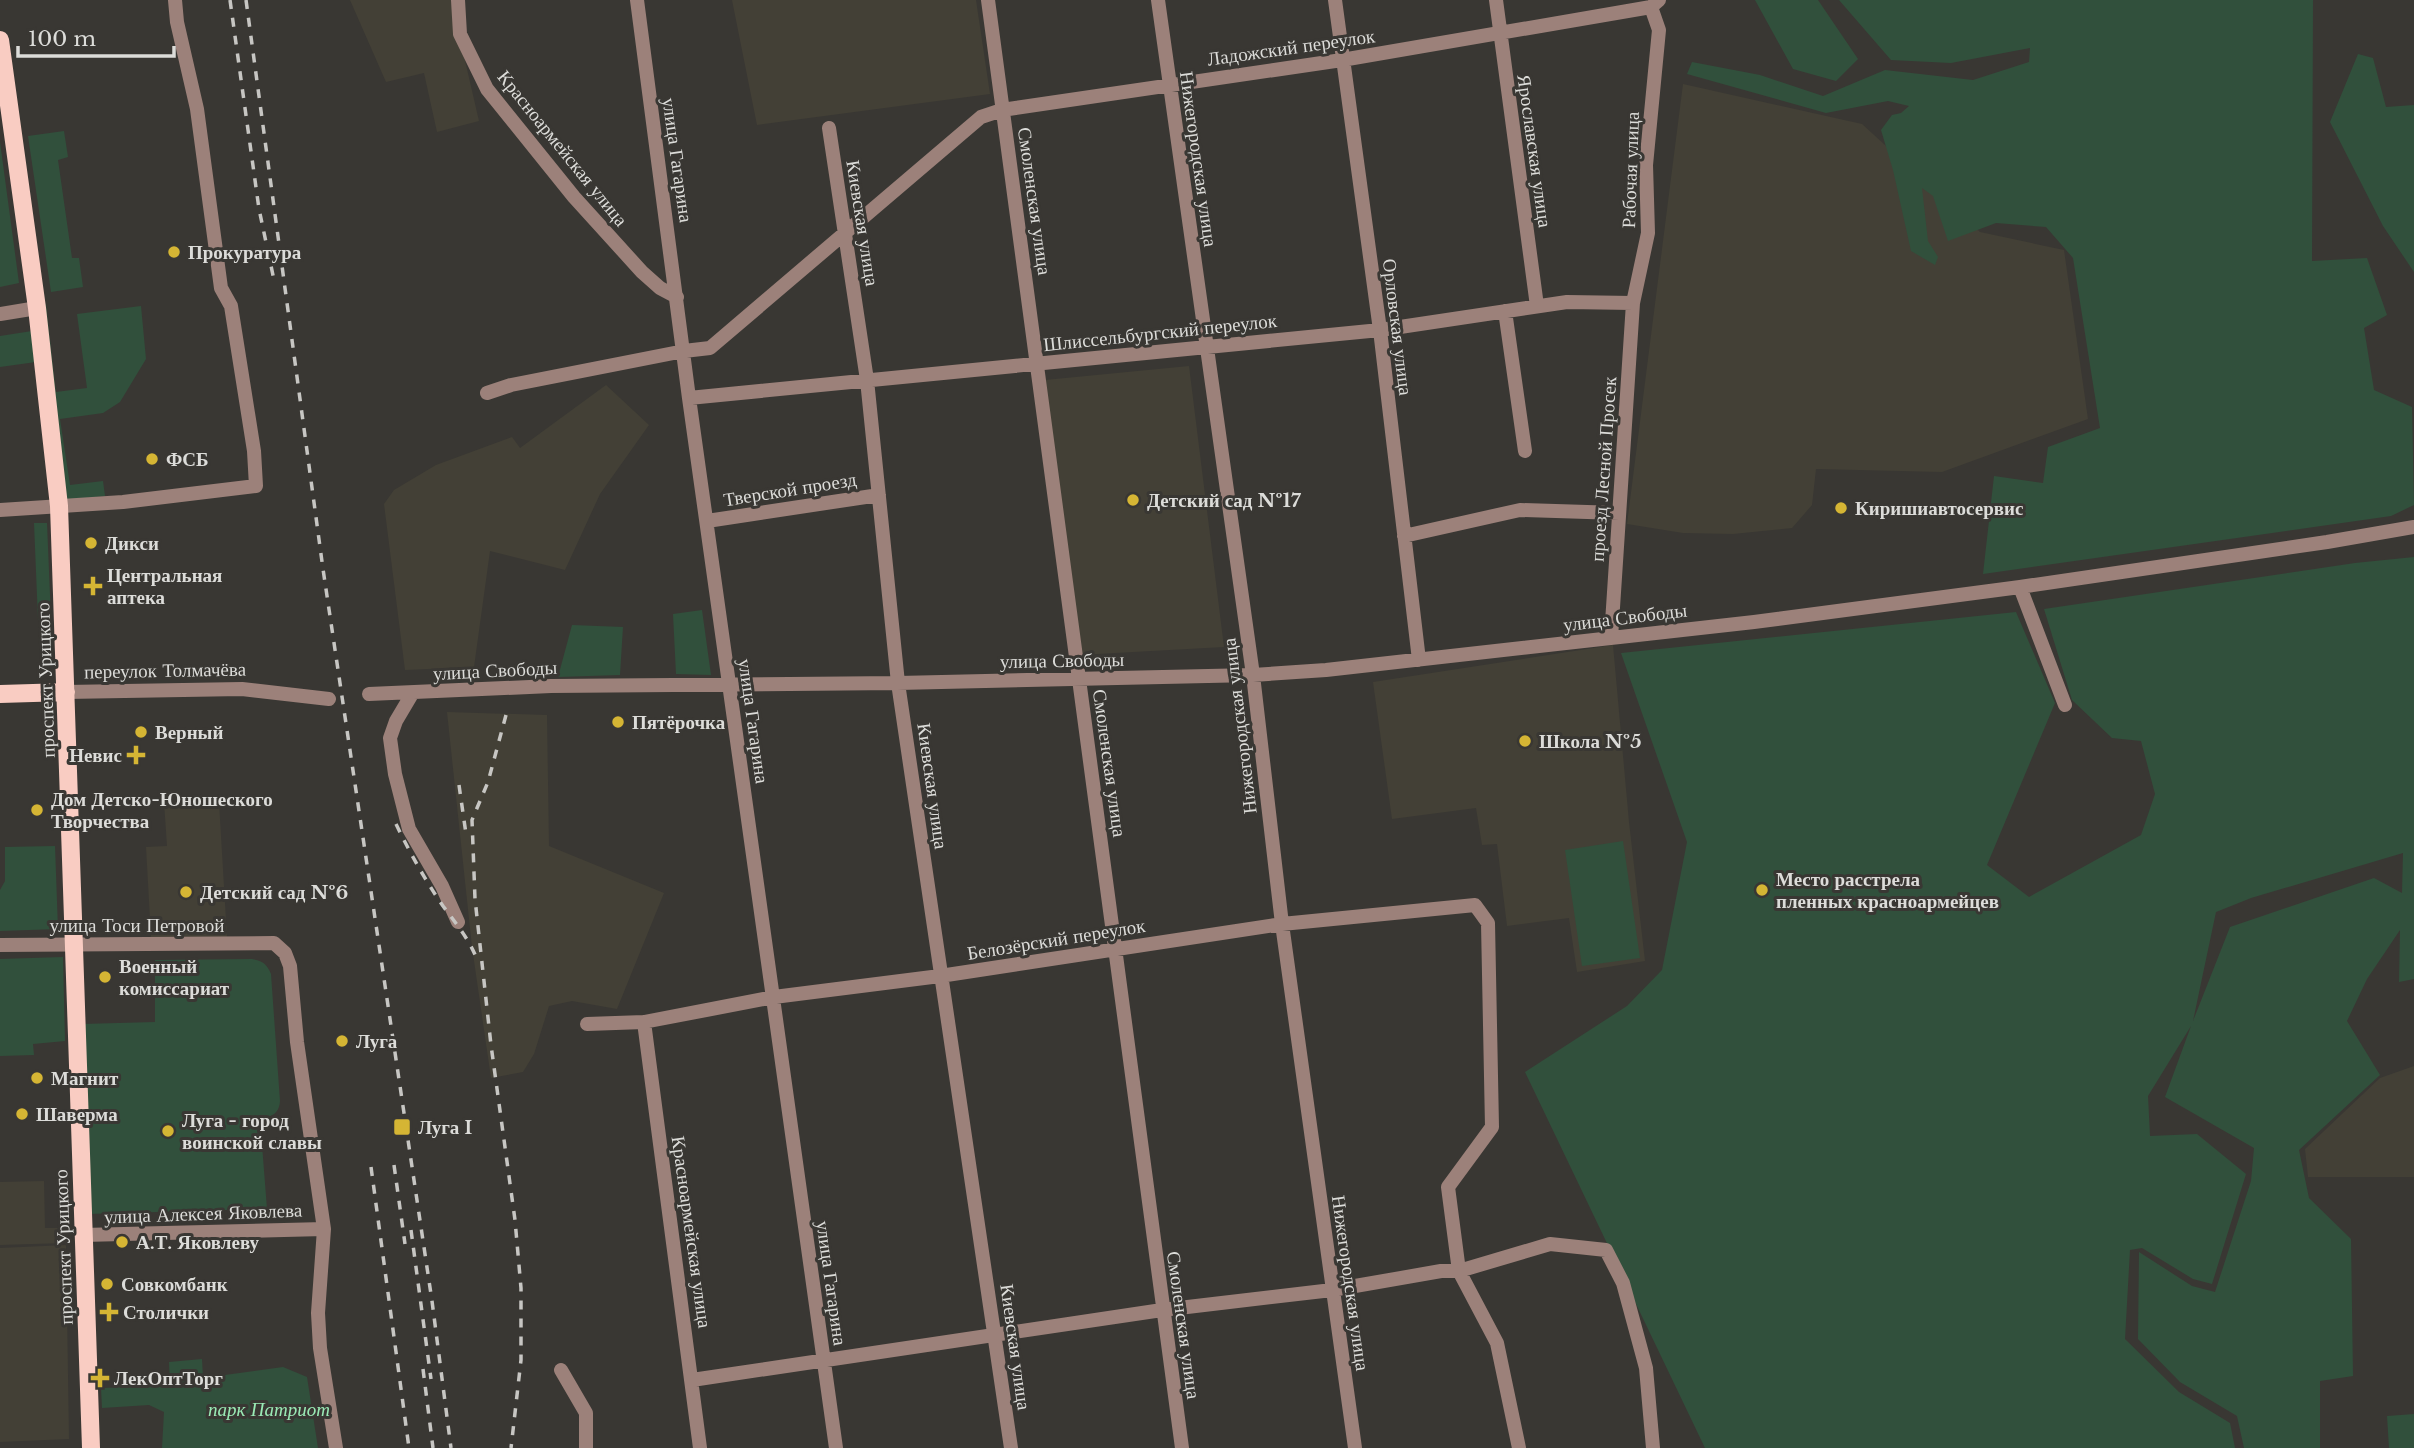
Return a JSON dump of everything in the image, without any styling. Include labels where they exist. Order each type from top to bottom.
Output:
[{"type":"main road","name":"проспект Урицкого","points":[[0,40],[5,105],[37,308],[59,506],[92,1448]]},
{"type":"main road","name":"переулок Толмачёва","points":[[0,694],[66,692]]},
{"type":"street","points":[[0,510],[123,502],[256,486],[254,451],[237,337],[231,306],[221,288],[197,108],[177,22],[175,0]]},
{"type":"street","name":"Красноармейская улица","points":[[458,0],[460,34],[487,89],[574,197],[642,272],[660,288],[677,297]]},
{"type":"street","name":"улица Гагарина","points":[[637,0],[689,398],[835,1448]]},
{"type":"street","name":"Смоленская улица","points":[[988,0],[1182,1448]]},
{"type":"street","name":"Нижегородская улица","points":[[1158,0],[1253,675],[1282,924],[1355,1448]]},
{"type":"street","name":"Орловская улица","points":[[1335,0],[1380,330],[1419,660]]},
{"type":"street","name":"Ярославская улица","points":[[1496,0],[1537,306]]},
{"type":"street","name":"Ладожский переулок","points":[[487,393],[511,385],[710,348],[981,117],[1002,110],[1342,60],[1655,3]]},
{"type":"street","name":"Рабочая улица","points":[[1633,303],[1648,233],[1646,165],[1660,30],[1655,3]]},
{"type":"street","name":"Киевская улица","points":[[829,128],[867,380],[898,683],[1011,1448]]},
{"type":"street","name":"Шлиссельбургский переулок","points":[[689,398],[1380,330],[1567,302],[1633,303]]},
{"type":"street","name":"проезд Лесной Просек","points":[[1611,638],[1633,303]]},
{"type":"street","points":[[0,314],[37,308]]},
{"type":"street","points":[[1505,311],[1525,451]]},
{"type":"street","name":"Тверской проезд","points":[[707,521],[879,495]]},
{"type":"street","points":[[1404,536],[1520,510],[1619,513]]},
{"type":"street","name":"улица Свободы","points":[[369,694],[551,686],[898,683],[1253,675],[1326,670],[1754,622],[2020,587],[2414,527]]},
{"type":"street","points":[[2020,587],[2065,705]]},
{"type":"street","name":"переулок Толмачёва","points":[[66,692],[242,689],[329,699]]},
{"type":"street","points":[[412,694],[396,721],[390,738],[395,774],[409,828],[443,886],[458,922]]},
{"type":"street","name":"Белозёрский переулок","points":[[587,1024],[644,1022],[774,997],[940,976],[1282,924],[1475,905],[1488,923],[1492,1127],[1448,1187],[1459,1270]]},
{"type":"street","name":"улица Тоси Петровой","points":[[0,945],[274,943],[285,953],[290,966],[297,1042],[324,1229]]},
{"type":"street","name":"Красноармейская улица","points":[[644,1022],[700,1448]]},
{"type":"street","points":[[324,1229],[318,1313],[320,1348],[336,1448]]},
{"type":"street","name":"улица Алексея Яковлева","points":[[83,1236],[324,1229]]},
{"type":"street","points":[[692,1380],[1162,1310],[1332,1290],[1459,1270],[1550,1244],[1606,1250],[1623,1283],[1646,1368],[1653,1448]]},
{"type":"street","points":[[1459,1270],[1497,1343],[1519,1448]]},
{"type":"street","points":[[561,1370],[586,1413],[586,1448]]},
{"type":"shaded area","points":[[350,0],[451,0],[479,121],[437,132],[424,73],[386,82]]},
{"type":"shaded area","points":[[732,0],[976,0],[990,94],[757,125]]},
{"type":"shaded area","points":[[1683,84],[1862,124],[1980,232],[2064,250],[2088,419],[1942,472],[1816,469],[1812,505],[1792,528],[1733,534],[1683,533],[1627,524]]},
{"type":"shaded area","name":"Детский сад №17","points":[[1189,366],[1224,647],[1079,655],[1045,380]]},
{"type":"shaded area","points":[[606,385],[649,425],[600,494],[565,570],[490,551],[474,667],[405,670],[384,504],[394,490],[436,465],[512,437],[520,448]]},
{"type":"shaded area","points":[[1613,645],[1645,961],[1577,972],[1569,918],[1507,926],[1497,844],[1482,845],[1476,808],[1392,819],[1373,682]]},
{"type":"shaded area","points":[[447,712],[547,715],[549,846],[664,893],[617,1009],[572,1001],[549,1006],[534,1054],[523,1072],[491,1078],[472,947]]},
{"type":"shaded area","name":"Детский сад №6","points":[[164,802],[219,802],[227,937],[151,937],[146,847],[167,846]]},
{"type":"shaded area","points":[[2414,1066],[2414,1177],[2308,1177],[2305,1149],[2380,1078]]},
{"type":"shaded area","points":[[44,1181],[45,1228],[65,1228],[66,1243],[0,1245],[0,1182]]},
{"type":"shaded area","points":[[66,1245],[69,1439],[0,1442],[0,1248]]},
{"type":"green space","points":[[1755,0],[1818,0],[1858,59],[1836,81],[1793,69]]},
{"type":"green space","points":[[1839,0],[2313,0],[2312,261],[2367,258],[2387,315],[2364,328],[2374,390],[2412,407],[2414,505],[2391,516],[1983,574],[1994,476],[2043,483],[2048,447],[2100,428],[2073,258],[2046,227],[1996,223],[1948,241],[1933,196],[1922,188],[1928,241],[1938,257],[1935,265],[1911,251],[1881,130],[1892,115],[1901,113],[1909,106],[1888,101],[1826,113],[1687,74],[1692,62],[1760,75],[1823,96],[1885,70],[1973,80],[2029,62],[2030,48],[1951,63],[1891,60]]},
{"type":"green space","points":[[2358,54],[2373,58],[2386,107],[2414,105],[2414,272],[2383,226],[2330,122]]},
{"type":"green space","points":[[64,131],[68,157],[58,160],[72,258],[79,258],[83,287],[51,292],[28,136]]},
{"type":"green space","points":[[0,142],[19,283],[0,287]]},
{"type":"green space","points":[[46,304],[56,392],[87,388],[77,314],[141,306],[146,359],[120,402],[103,413],[60,419],[70,485],[103,481],[105,496],[60,501],[35,305]]},
{"type":"green space","points":[[32,331],[36,362],[0,367],[0,336]]},
{"type":"green space","points":[[34,523],[47,523],[51,619],[38,620]]},
{"type":"green space","points":[[2414,557],[2414,979],[2399,982],[2400,930],[2367,979],[2347,1021],[2380,1075],[2299,1150],[2309,1198],[2351,1239],[2353,1376],[2320,1381],[2320,1448],[2244,1448],[2237,1416],[2180,1382],[2138,1339],[2139,1252],[2192,1286],[2215,1292],[2251,1181],[2254,1148],[2165,1097],[2191,1026],[2148,1096],[2150,1136],[2197,1134],[2246,1174],[2212,1284],[2193,1279],[2142,1248],[2130,1250],[2125,1339],[2179,1392],[2230,1423],[2235,1448],[1705,1448],[1525,1072],[1627,1006],[1662,970],[1687,842],[1621,653],[2016,612],[2055,703],[1987,865],[2029,897],[2141,835],[2155,794],[2141,741],[2112,738],[2072,700],[2044,609],[2355,563]],"holes":[[[2403,853],[2402,893],[2374,878],[2230,927],[2193,1021],[2216,912],[2251,898]]]},
{"type":"green space","points":[[702,610],[711,675],[676,674],[673,614]]},
{"type":"green space","points":[[572,625],[623,627],[620,675],[558,677]]},
{"type":"green space","points":[[1623,841],[1640,958],[1582,966],[1565,850]]},
{"type":"green space","points":[[55,846],[58,929],[0,931],[0,890],[5,881],[5,847]]},
{"type":"green space","points":[[63,957],[65,1041],[33,1044],[34,1055],[0,1056],[0,959]]},
{"type":"green space","points":[[252,959],[264,964],[271,974],[280,1101],[276,1112],[260,1119],[267,1209],[87,1214],[82,1024],[155,1022],[155,960]]},
{"type":"green space","name":"парк Патриот","points":[[202,1359],[203,1378],[283,1367],[307,1377],[318,1448],[162,1448],[164,1412],[149,1405],[102,1408],[101,1388],[170,1386],[169,1362]]},
{"type":"green space","points":[[2414,1414],[2414,1448],[2389,1448],[2387,1416]]},
{"type":"railway","points":[[230,0],[259,209],[274,280]]},
{"type":"railway","points":[[246,0],[323,569],[432,1301],[451,1448]]},
{"type":"railway","points":[[506,715],[488,782],[472,820],[475,899],[521,1288],[521,1360],[511,1448]]},
{"type":"railway","points":[[459,785],[466,834]]},
{"type":"railway","points":[[396,824],[412,856],[467,940],[478,962]]},
{"type":"railway","points":[[394,1165],[405,1244]]},
{"type":"railway","points":[[371,1167],[409,1448]]},
{"type":"railway","points":[[411,1230],[431,1379]]},
{"type":"railway","points":[[423,1369],[433,1448]]},
{"type":"place","name":"Прокуратура","points":[[174,252]]},
{"type":"place","name":"ФСБ","points":[[152,459]]},
{"type":"place","name":"Детский сад №17","points":[[1133,500]]},
{"type":"place","name":"Киришиавтосервис","points":[[1841,508]]},
{"type":"place","name":"Дикси","points":[[91,543]]},
{"type":"place","name":"Центральная аптека","points":[[93,586]]},
{"type":"place","name":"Пятёрочка","points":[[618,722]]},
{"type":"place","name":"Верный","points":[[141,732]]},
{"type":"place","name":"Школа №5","points":[[1525,741]]},
{"type":"place","name":"Невис","points":[[136,755]]},
{"type":"place","name":"Дом Детско-Юношеского Творчества","points":[[37,810]]},
{"type":"place","name":"Место расстрела пленных красноармейцев","points":[[1762,890]]},
{"type":"place","name":"Детский сад №6","points":[[186,892]]},
{"type":"place","name":"Военный комиссариат","points":[[105,977]]},
{"type":"place","name":"Луга","points":[[342,1041]]},
{"type":"place","name":"Магнит","points":[[37,1078]]},
{"type":"place","name":"Шаверма","points":[[22,1114]]},
{"type":"place","name":"Луга I","points":[[402,1127]]},
{"type":"place","name":"Луга - город воинской славы","points":[[168,1131]]},
{"type":"place","name":"А.Т. Яковлеву","points":[[122,1242]]},
{"type":"place","name":"Совкомбанк","points":[[107,1284]]},
{"type":"place","name":"Столички","points":[[109,1312]]},
{"type":"place","name":"ЛекОптТорг","points":[[100,1378]]}]
